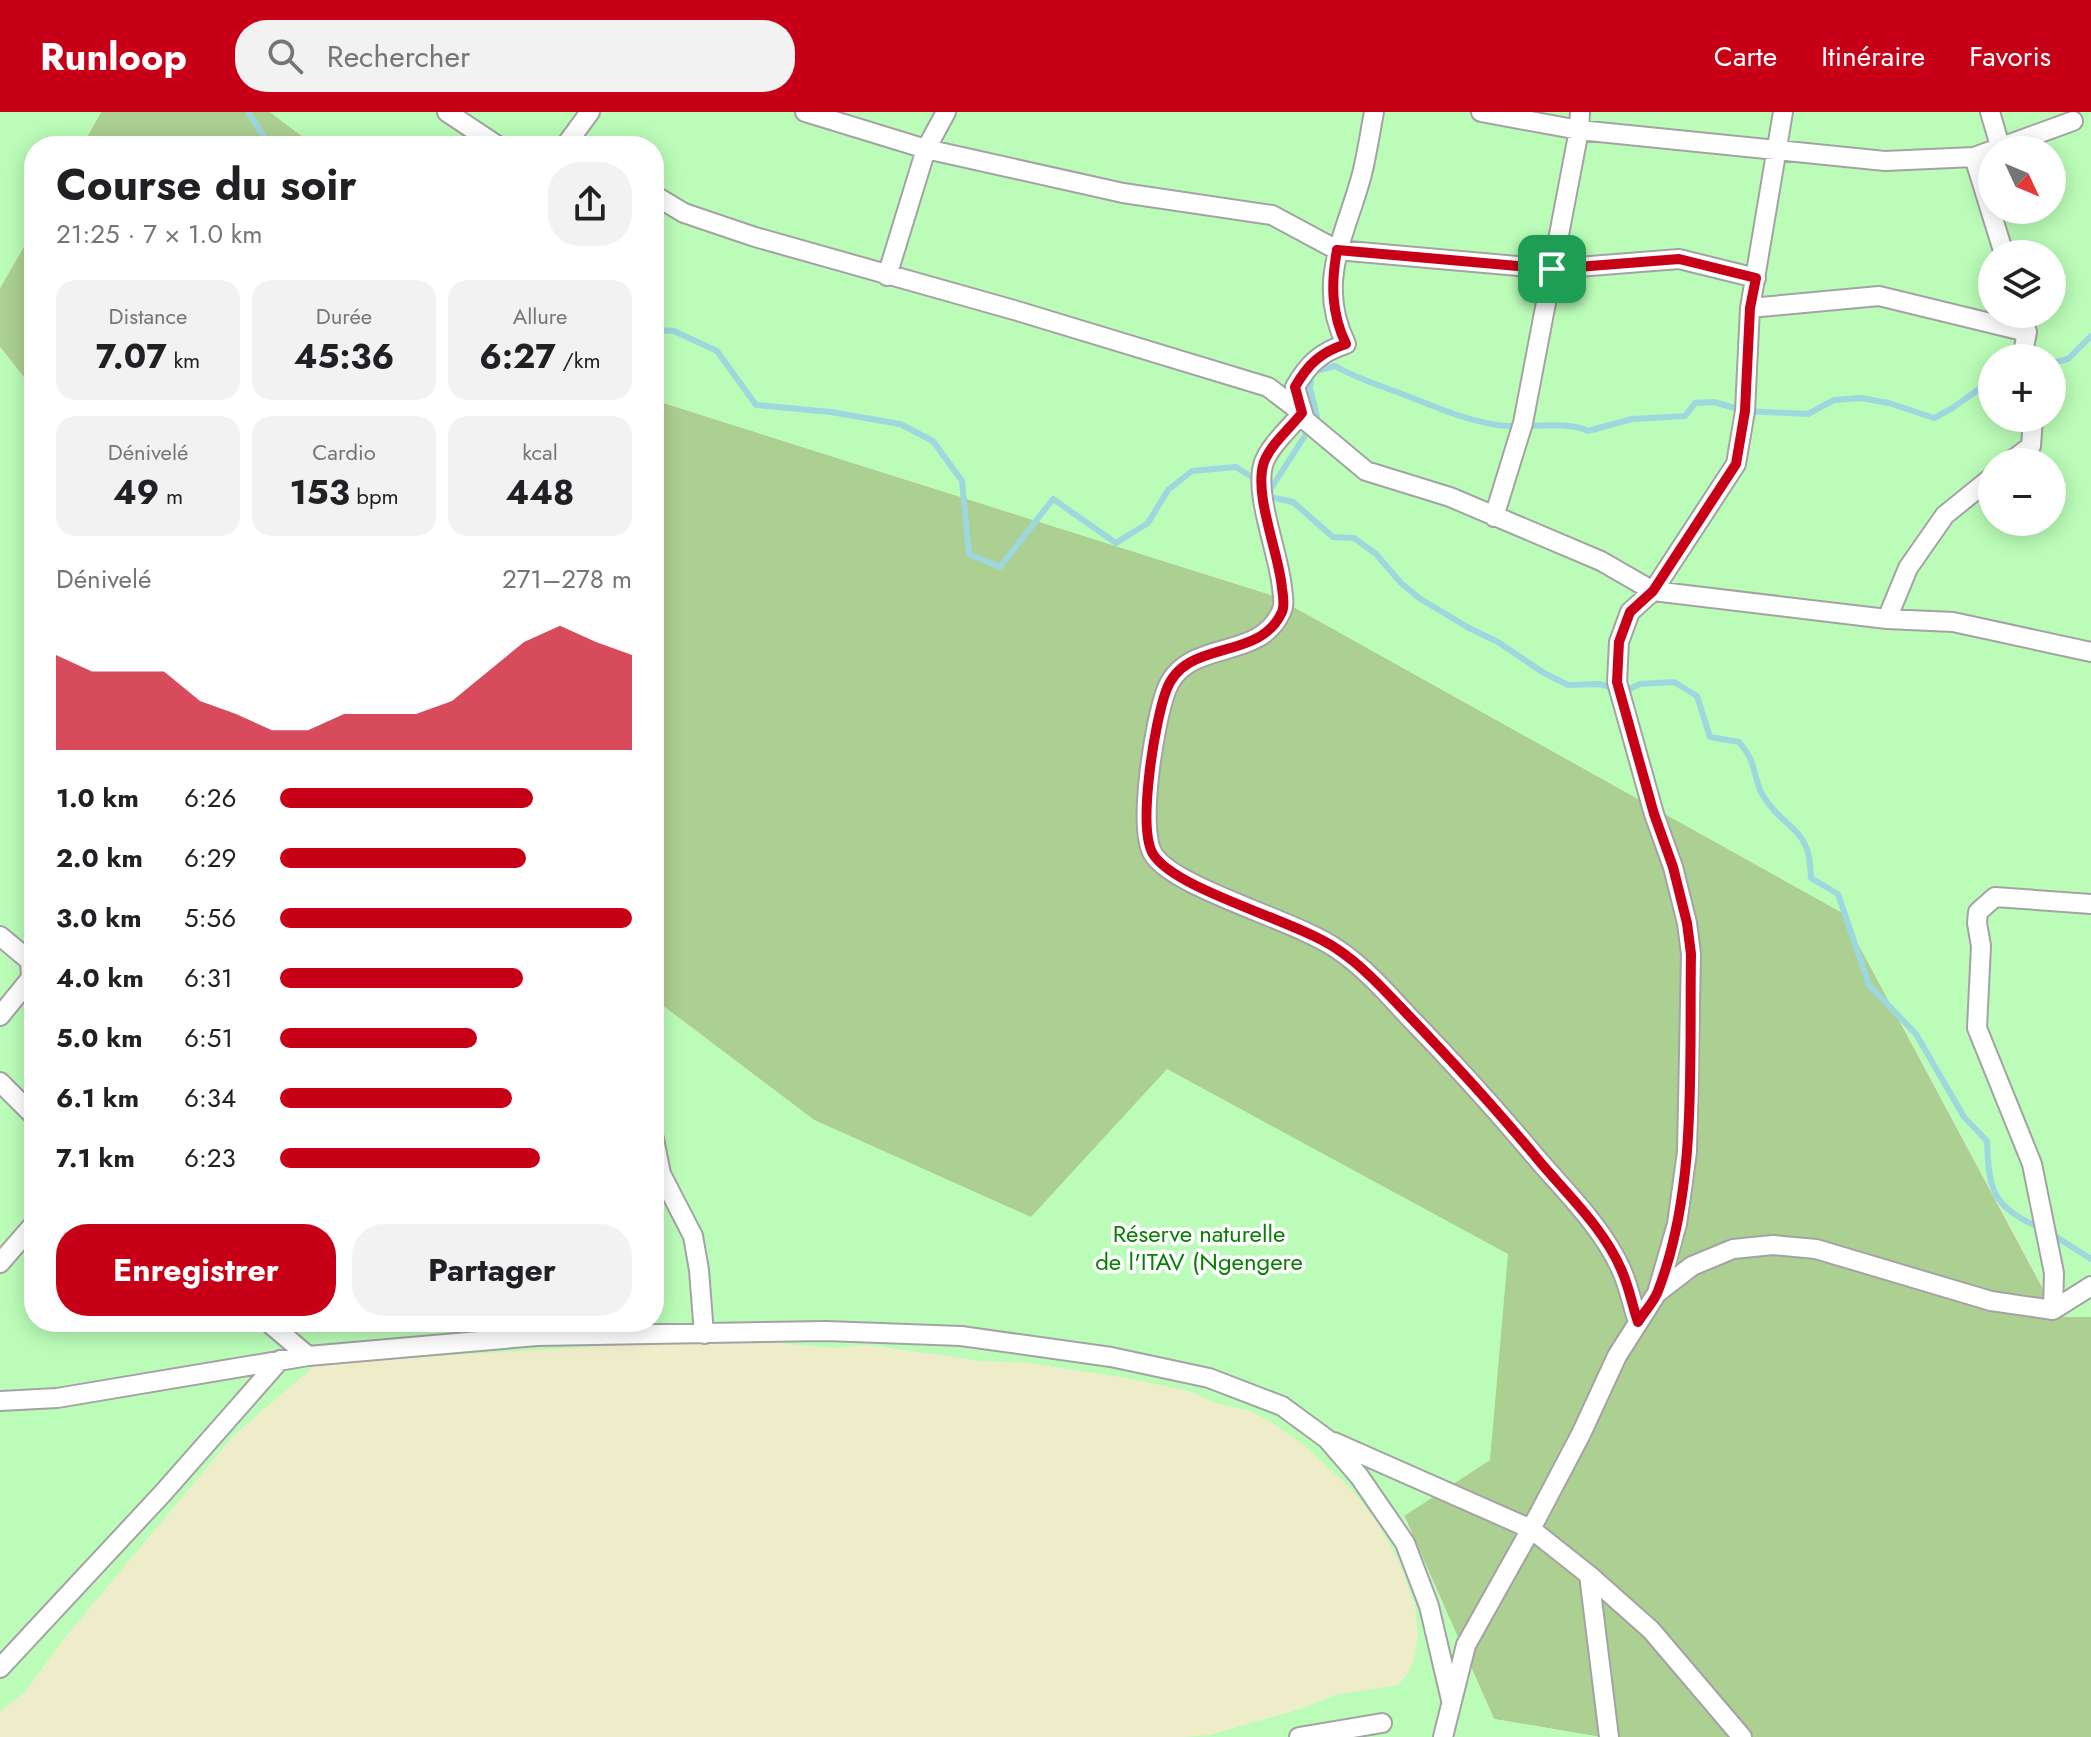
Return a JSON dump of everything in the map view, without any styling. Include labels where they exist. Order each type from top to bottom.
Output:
[{"type":"street","points":[[447,112],[483,136]]},
{"type":"street","points":[[573,136],[590,112]]},
{"type":"street","points":[[805,112],[926,149],[1123,193],[1272,215],[1337,250],[1552,269],[1679,259],[1756,278]]},
{"type":"street","points":[[887,276],[926,149],[946,112]]},
{"type":"street","points":[[1309,421],[1295,387],[1306,367],[1328,350],[1346,344],[1339,329],[1332,280],[1337,250],[1362,173],[1374,112]]},
{"type":"street","points":[[1481,112],[1580,121],[1778,152],[1885,161],[1978,155]]},
{"type":"street","points":[[1443,1737],[1466,1645],[1531,1529],[1617,1356],[1657,1293],[1677,1224],[1687,1152],[1691,954],[1673,867],[1654,814],[1617,682],[1619,642],[1630,612],[1653,591],[1736,464],[1745,411],[1750,308],[1783,112]]},
{"type":"street","points":[[1990,112],[1997,136]]},
{"type":"street","points":[[1494,517],[1520,430],[1580,121]]},
{"type":"street","points":[[2029,136],[2073,121]]},
{"type":"street","points":[[1974,157],[2000,240]]},
{"type":"street","points":[[664,201],[684,213],[741,232],[1268,387],[1366,471],[1450,497],[1601,561],[1653,591],[1887,619],[1953,622],[2091,652]]},
{"type":"street","points":[[1750,308],[1879,296],[2027,332]]},
{"type":"street","points":[[2025,344],[2026,328]]},
{"type":"street","points":[[1309,421],[1264,462],[1261,483],[1280,565],[1284,608],[1273,627],[1254,642],[1210,653],[1177,671],[1166,690],[1147,793],[1147,834],[1153,853],[1168,870],[1220,896],[1290,923],[1338,949],[1393,999],[1474,1084],[1592,1222],[1621,1268],[1638,1322]]},
{"type":"street","points":[[1887,619],[1908,568],[1945,515],[1978,488]]},
{"type":"street","points":[[2053,1310],[2054,1273],[2032,1164],[1977,1028],[1981,946],[1978,912],[1995,897],[2091,904]]},
{"type":"street","points":[[0,936],[24,956]]},
{"type":"street","points":[[0,1016],[24,987]]},
{"type":"street","points":[[0,1082],[24,1106]]},
{"type":"street","points":[[664,1180],[693,1236],[704,1334]]},
{"type":"street","points":[[0,1263],[24,1235]]},
{"type":"street","points":[[1657,1293],[1692,1266],[1733,1249],[1773,1245],[1816,1249],[1991,1301],[2053,1310],[2091,1286]]},
{"type":"street","points":[[0,1401],[57,1398],[308,1356],[537,1336],[826,1331],[961,1336],[1111,1357],[1209,1378],[1282,1406],[1327,1439],[1531,1529],[1651,1630],[1742,1737]]},
{"type":"street","points":[[280,1332],[308,1356]]},
{"type":"street","points":[[0,1668],[163,1493],[280,1360]]},
{"type":"street","points":[[1327,1439],[1359,1476],[1405,1543],[1429,1606],[1451,1700]]},
{"type":"street","points":[[1589,1575],[1609,1737]]},
{"type":"street","points":[[1299,1737],[1382,1723],[1375,1737]]},
{"type":"shaded area","points":[[777,1343],[834,1348],[868,1345],[982,1361],[1028,1363],[1189,1391],[1216,1403],[1250,1411],[1305,1446],[1350,1488],[1377,1522],[1399,1562],[1415,1606],[1418,1637],[1408,1673],[1399,1684],[1393,1686],[1338,1694],[1300,1709],[1209,1735],[1184,1737],[0,1737],[0,1712],[25,1692],[63,1640],[234,1435],[318,1363],[618,1345]]},
{"type":"green space","points":[[0,112],[101,112],[88,136],[24,136],[24,246],[0,288]]},
{"type":"green space","points":[[101,112],[270,112],[302,136],[88,136]]},
{"type":"green space","points":[[270,112],[2091,112],[2091,1317],[2059,1317],[1841,912],[1274,596],[664,403],[664,136],[302,136]]},
{"type":"green space","points":[[24,246],[24,377],[0,347],[0,288]]},
{"type":"green space","name":"Réserve naturelle de l'ITAV (Ngengere","points":[[0,347],[24,377],[24,1332],[664,1332],[664,1007],[814,1120],[1031,1217],[1167,1069],[1508,1254],[1490,1460],[1404,1516],[1494,1719],[1600,1737],[1184,1737],[1209,1735],[1300,1709],[1338,1694],[1393,1686],[1399,1684],[1408,1673],[1418,1637],[1415,1606],[1399,1562],[1377,1522],[1350,1488],[1305,1446],[1271,1422],[1250,1411],[1216,1403],[1189,1391],[1028,1363],[982,1361],[868,1345],[834,1348],[777,1343],[618,1345],[318,1363],[234,1435],[63,1640],[25,1692],[0,1712]]},
{"type":"green space","points":[[664,403],[1274,596],[1841,912],[2058,1317],[2091,1317],[2091,1737],[1600,1737],[1494,1719],[1404,1515],[1490,1460],[1168,1069],[1032,1218],[814,1120],[664,1007]]},
{"type":"waterway","points":[[248,112],[264,136]]},
{"type":"waterway","points":[[664,330],[674,331],[717,351],[756,405],[831,412],[900,424],[933,441],[962,481],[969,554],[1000,567],[1053,499],[1116,543],[1148,523],[1168,490],[1192,471],[1236,467],[1258,481]]},
{"type":"waterway","points":[[2066,360],[2091,336]]},
{"type":"waterway","points":[[1270,490],[1317,417],[1310,388],[1312,372],[1335,366],[1468,419],[1497,425],[1557,425],[1588,431],[1632,419],[1685,416],[1695,403],[1714,402],[1745,411],[1808,414],[1834,400],[1861,398],[1889,403],[1934,418],[1978,390]]},
{"type":"waterway","points":[[1270,492],[1270,497],[1293,502],[1333,537],[1354,538],[1376,554],[1419,598],[1498,642],[1544,673],[1568,685],[1599,684],[1615,688]]},
{"type":"waterway","points":[[1623,692],[1640,684],[1674,682],[1697,696],[1710,737],[1739,742],[1750,758],[1762,794],[1806,847],[1811,878],[1838,894],[1869,985],[1916,1034],[1964,1117],[1987,1141],[1989,1173],[1996,1195],[2012,1212],[2040,1228]]},
{"type":"waterway","points":[[2050,1233],[2091,1259]]},
{"type":"route","points":[[1337,250],[1552,269],[1679,259],[1756,278],[1750,308],[1745,411],[1736,464],[1653,591],[1630,612],[1619,642],[1617,682],[1654,814],[1673,867],[1691,954],[1687,1152],[1677,1224],[1657,1293],[1638,1322],[1621,1268],[1592,1222],[1474,1084],[1393,999],[1338,949],[1290,923],[1220,896],[1168,870],[1153,853],[1147,834],[1147,793],[1159,719],[1166,690],[1177,671],[1210,653],[1254,642],[1273,627],[1284,608],[1280,565],[1261,483],[1264,462],[1302,413],[1295,387],[1306,367],[1328,350],[1346,344],[1334,306],[1332,280],[1337,250]]}]
